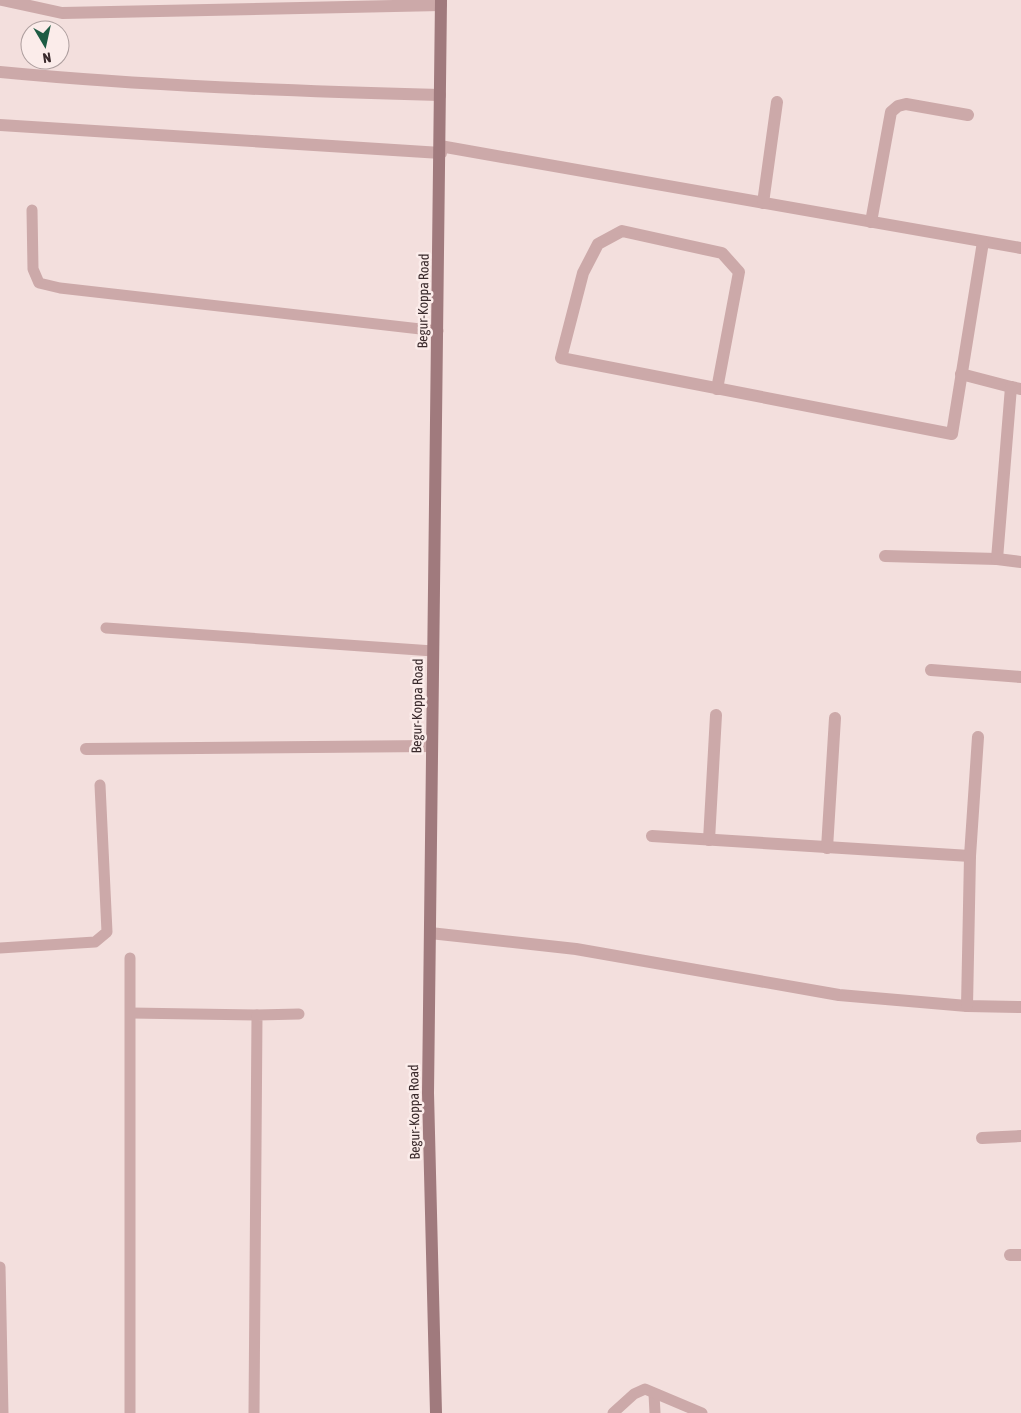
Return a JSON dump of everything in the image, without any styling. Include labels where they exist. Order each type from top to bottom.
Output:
[{"type":"main road","name":"Begur-Koppa Road","points":[[436,1413],[428,1094],[441,3]]},
{"type":"street","points":[[2,0],[62,13],[441,3]]},
{"type":"street","points":[[0,72],[66,78],[235,87],[440,95]]},
{"type":"street","points":[[763,203],[777,102]]},
{"type":"street","points":[[871,222],[891,112],[898,106],[906,104],[968,115]]},
{"type":"street","points":[[0,125],[440,150],[1021,248]]},
{"type":"street","points":[[717,389],[739,272],[722,253],[622,231],[598,244],[583,273],[561,358],[717,389],[952,434],[983,242]]},
{"type":"street","points":[[961,374],[1016,388],[997,559]]},
{"type":"street","points":[[885,556],[997,559],[1021,562]]},
{"type":"street","points":[[931,670],[1021,678]]},
{"type":"street","points":[[709,840],[716,715]]},
{"type":"street","points":[[827,848],[835,718]]},
{"type":"street","points":[[967,1006],[970,856],[978,737]]},
{"type":"street","points":[[86,749],[431,746]]},
{"type":"street","points":[[652,836],[970,856]]},
{"type":"street","points":[[430,933],[576,949],[840,995],[967,1006],[1021,1007]]},
{"type":"street","points":[[982,1138],[1021,1136]]},
{"type":"lane","points":[[32,210],[33,269],[39,283],[60,288],[438,331]]},
{"type":"lane","points":[[106,628],[433,651]]},
{"type":"lane","points":[[0,948],[95,942],[107,932],[100,785]]},
{"type":"lane","points":[[130,958],[130,1413]]},
{"type":"lane","points":[[130,1013],[298,1014]]},
{"type":"lane","points":[[254,1413],[257,1015]]},
{"type":"lane","points":[[0,1267],[3,1413]]},
{"type":"lane","points":[[613,1413],[634,1394],[645,1390],[702,1413]]},
{"type":"lane","points":[[654,1394],[655,1413]]}]
